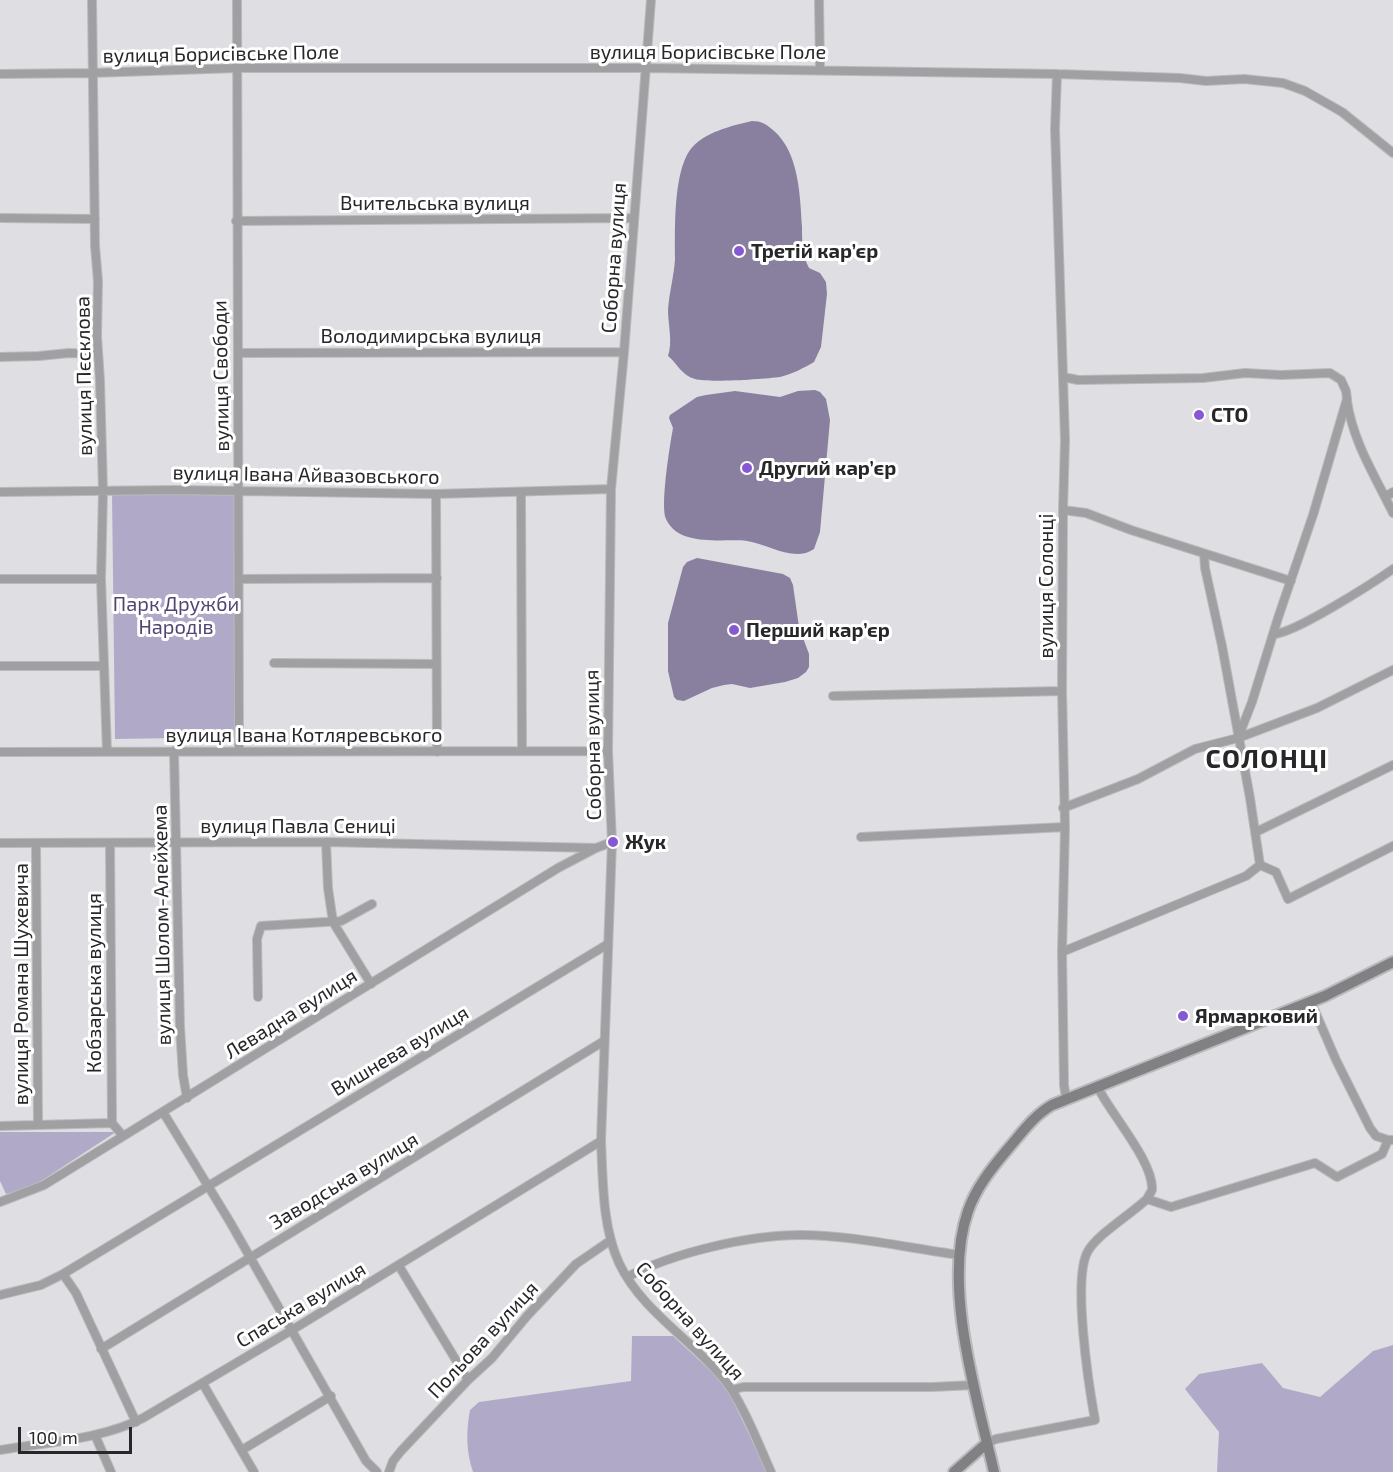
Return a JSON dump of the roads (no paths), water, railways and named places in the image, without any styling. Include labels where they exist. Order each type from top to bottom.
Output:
[{"type":"main road","points":[[994,1472],[974,1385],[961,1310],[960,1256],[967,1215],[982,1182],[1037,1115],[1066,1098],[1311,1002],[1393,962]]},
{"type":"main road","points":[[954,1472],[987,1443]]},
{"type":"street","name":"вулиця Пєсклова","points":[[92,0],[95,256],[98,281],[97,354],[100,381],[103,491],[101,579],[107,752]]},
{"type":"street","name":"вулиця Свободи","points":[[237,0],[239,751]]},
{"type":"street","name":"Соборна вулиця","points":[[651,0],[611,489],[608,751],[612,842],[600,1141],[606,1212],[611,1240],[618,1261],[627,1277],[651,1307],[718,1371],[732,1390],[771,1472]]},
{"type":"street","points":[[819,0],[820,69]]},
{"type":"street","name":"вулиця Борисівське Поле","points":[[0,74],[237,68],[646,68],[1057,74],[1206,81],[1245,79],[1283,83],[1305,91],[1332,105],[1393,153]]},
{"type":"street","name":"вулиця Солонці","points":[[1057,74],[1055,129],[1065,456],[1062,691],[1065,827],[1062,952],[1066,1098]]},
{"type":"street","name":"Вчительська вулиця","points":[[236,221],[634,218]]},
{"type":"street","points":[[0,219],[95,219]]},
{"type":"street","name":"Володимирська вулиця","points":[[238,353],[624,352]]},
{"type":"street","points":[[0,357],[69,353],[97,354]]},
{"type":"street","points":[[1063,377],[1078,380],[1203,378],[1245,373],[1330,374],[1341,380],[1346,391],[1351,423],[1357,441],[1393,513]]},
{"type":"street","points":[[1238,738],[1291,581],[1347,399]]},
{"type":"street","name":"вулиця Івана Айвазовського","points":[[0,492],[176,490],[436,494],[611,489]]},
{"type":"street","points":[[521,492],[522,750]]},
{"type":"street","points":[[1385,497],[1393,492]]},
{"type":"street","points":[[436,494],[436,752]]},
{"type":"street","points":[[1063,510],[1086,513],[1291,581]]},
{"type":"street","points":[[1204,554],[1204,568],[1222,646],[1260,865]]},
{"type":"street","points":[[1273,634],[1284,633],[1337,604],[1393,569]]},
{"type":"street","points":[[239,579],[436,578]]},
{"type":"street","points":[[0,579],[101,579]]},
{"type":"street","points":[[274,663],[436,664]]},
{"type":"street","points":[[0,666],[103,666]]},
{"type":"street","points":[[1063,808],[1138,779],[1195,749],[1238,738],[1317,708],[1393,670]]},
{"type":"street","points":[[833,696],[1062,691]]},
{"type":"street","name":"вулиця Шолом-Алейхема","points":[[174,751],[180,1027],[187,1098]]},
{"type":"street","name":"вулиця Івана Котляревського","points":[[0,752],[608,751]]},
{"type":"street","points":[[1256,832],[1393,765]]},
{"type":"street","points":[[861,837],[1065,827]]},
{"type":"street","points":[[326,842],[328,888],[333,922],[370,984]]},
{"type":"street","name":"вулиця Павла Сениці","points":[[0,843],[326,842],[596,848]]},
{"type":"street","points":[[596,848],[612,842]]},
{"type":"street","name":"вулиця Романа Шухевича","points":[[36,843],[38,1125]]},
{"type":"street","name":"Кобзарська вулиця","points":[[110,843],[112,1123]]},
{"type":"street","points":[[1260,865],[1276,872],[1288,898],[1393,846]]},
{"type":"street","name":"Левадна вулиця","points":[[0,1202],[44,1185],[558,868],[596,848]]},
{"type":"street","points":[[1062,952],[1246,876],[1260,865]]},
{"type":"street","points":[[258,997],[257,939],[261,926],[346,920],[372,904]]},
{"type":"street","name":"Вишнева вулиця","points":[[0,1295],[41,1285],[63,1274],[608,944]]},
{"type":"street","points":[[1147,1199],[1171,1207],[1315,1163],[1337,1177],[1382,1154],[1391,1140],[1376,1136],[1370,1128],[1336,1060],[1311,1002]]},
{"type":"street","name":"Заводська вулиця","points":[[101,1349],[604,1041]]},
{"type":"street","points":[[987,1443],[996,1439],[1095,1420],[1086,1364],[1083,1263],[1092,1245],[1147,1199],[1152,1190],[1151,1179],[1130,1138],[1097,1086]]},
{"type":"street","points":[[163,1112],[331,1396],[369,1465],[377,1472]]},
{"type":"street","points":[[0,1126],[112,1123],[123,1136]]},
{"type":"street","name":"Спаська вулиця","points":[[0,1450],[95,1435],[136,1422],[399,1266],[600,1141]]},
{"type":"street","points":[[627,1277],[706,1248],[791,1236],[852,1240],[960,1256]]},
{"type":"street","name":"Польова вулиця","points":[[389,1472],[393,1461],[401,1451],[492,1358],[527,1316],[576,1264],[611,1240]]},
{"type":"street","points":[[399,1266],[468,1380]]},
{"type":"street","points":[[63,1274],[76,1293],[136,1422]]},
{"type":"street","points":[[203,1384],[255,1472]]},
{"type":"street","points":[[732,1390],[749,1387],[974,1385]]},
{"type":"street","points":[[242,1450],[331,1396]]},
{"type":"street","points":[[95,1435],[111,1472]]},
{"type":"place","name":"Третій кар’єр","points":[[739,251]]},
{"type":"place","name":"СТО","points":[[1199,415]]},
{"type":"place","name":"Другий кар’єр","points":[[747,468]]},
{"type":"place","name":"Перший кар’єр","points":[[734,630]]},
{"type":"place","name":"Жук","points":[[613,842]]},
{"type":"place","name":"Ярмарковий","points":[[1183,1016]]},
{"type":"district","name":"СОЛОНЦІ","points":[[1267,759]]},
{"type":"park label","name":"Парк Дружби Народів","points":[[176,616]]}]
